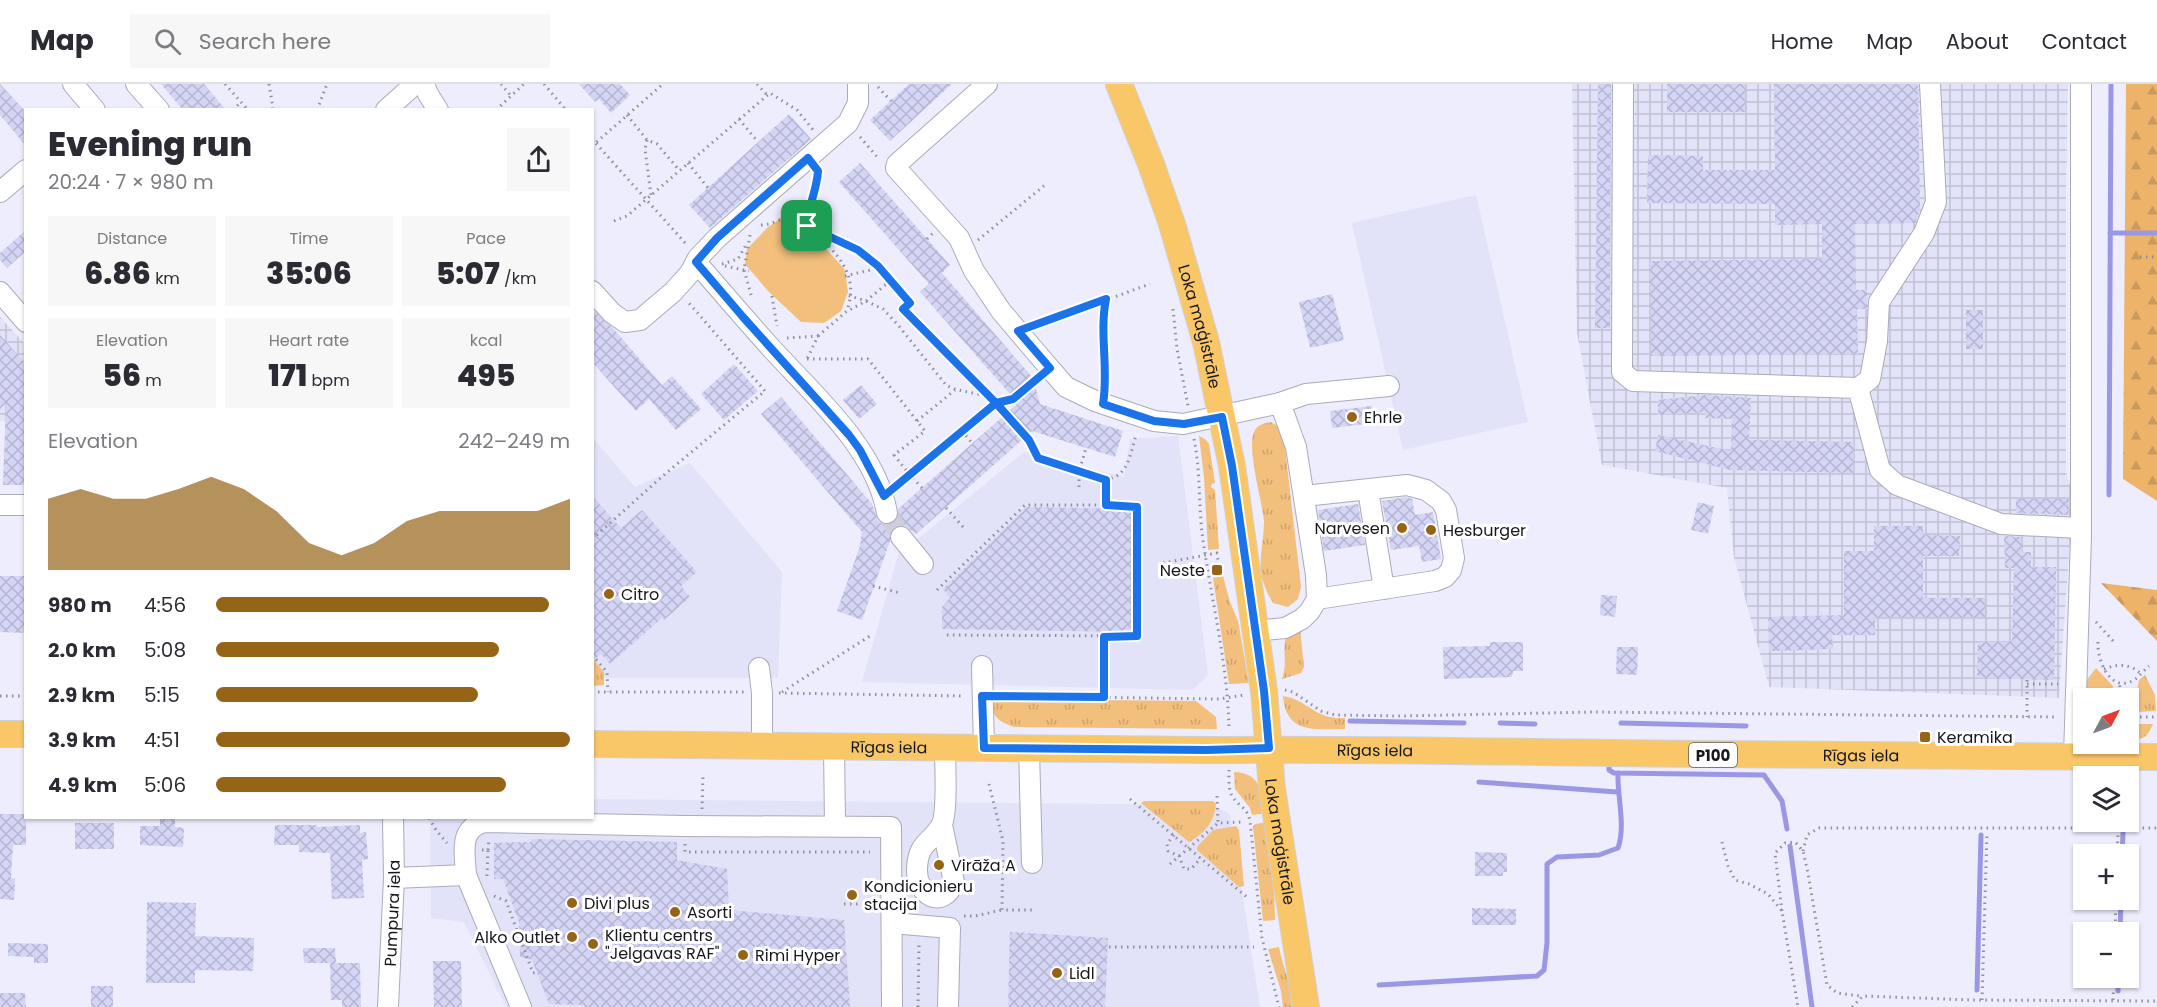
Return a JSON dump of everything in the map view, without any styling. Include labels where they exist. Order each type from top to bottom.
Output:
[{"type":"main road","name":"Loka maģistrāle","points":[[1119,84],[1172,224],[1206,342],[1232,466],[1264,691],[1272,789],[1306,1007]]},
{"type":"main road","points":[[0,734],[24,734]]},
{"type":"main road","name":"Rīgas iela","points":[[594,744],[2157,757]]},
{"type":"street","points":[[73,84],[93,108]]},
{"type":"street","points":[[136,84],[157,108]]},
{"type":"street","points":[[388,108],[415,84]]},
{"type":"street","points":[[424,84],[437,108]]},
{"type":"street","points":[[594,293],[612,313],[625,321],[640,320],[676,289],[690,273],[697,260],[717,238],[848,123],[858,103],[858,84]]},
{"type":"street","points":[[987,84],[897,164],[896,168],[959,238],[974,271],[1001,311],[1066,387],[1103,404],[1141,417],[1154,421],[1184,424],[1280,403],[1306,394],[1389,386]]},
{"type":"street","points":[[1623,84],[1622,372],[1633,381],[1858,388],[1870,379],[1877,341],[1879,302],[1924,233],[1936,202],[1930,84]]},
{"type":"street","points":[[2075,688],[2080,528],[2081,84]]},
{"type":"street","points":[[0,192],[24,172]]},
{"type":"street","points":[[697,260],[743,317],[849,435],[860,450],[885,504]]},
{"type":"street","points":[[0,292],[24,320]]},
{"type":"street","points":[[1858,388],[1880,470],[1897,485],[2001,525],[2080,528]]},
{"type":"street","points":[[1256,631],[1285,628],[1302,619],[1317,599],[1316,575],[1296,447],[1280,403]]},
{"type":"street","points":[[1304,496],[1407,485],[1426,490],[1441,501],[1446,510],[1454,558],[1451,570],[1445,577],[1436,581],[1317,599]]},
{"type":"street","points":[[1368,490],[1393,587]]},
{"type":"street","points":[[0,505],[24,505]]},
{"type":"street","points":[[901,537],[923,564]]},
{"type":"street","points":[[982,666],[984,748]]},
{"type":"street","points":[[759,668],[772,693],[762,746]]},
{"type":"street","points":[[834,747],[835,825]]},
{"type":"street","points":[[942,825],[945,798],[945,748]]},
{"type":"street","points":[[1029,749],[1032,863]]},
{"type":"street","name":"Pumpura iela","points":[[388,1007],[394,878],[393,819]]},
{"type":"street","points":[[521,1007],[466,875],[464,849],[466,834],[475,825],[485,822],[891,827],[892,1007]]},
{"type":"street","points":[[394,878],[466,875]]},
{"type":"street","points":[[891,923],[950,928],[948,1007]]},
{"type":"path","points":[[225,84],[246,108]]},
{"type":"path","points":[[269,84],[273,108]]},
{"type":"path","points":[[318,108],[327,84]]},
{"type":"path","points":[[501,84],[511,96]]},
{"type":"path","points":[[498,108],[524,84]]},
{"type":"path","points":[[544,84],[565,108]]},
{"type":"path","points":[[655,91],[657,84]]},
{"type":"path","points":[[663,84],[594,144],[646,199],[697,260]]},
{"type":"path","points":[[757,84],[767,95]]},
{"type":"path","points":[[878,87],[891,101]]},
{"type":"path","points":[[614,221],[627,216],[770,93],[796,110],[825,144]]},
{"type":"path","points":[[235,108],[241,102]]},
{"type":"path","points":[[627,115],[647,140],[657,144],[679,171]]},
{"type":"path","points":[[739,119],[758,142]]},
{"type":"path","points":[[848,123],[882,163],[897,164]]},
{"type":"path","points":[[647,140],[645,149],[651,195]]},
{"type":"path","points":[[808,158],[818,171],[809,226]]},
{"type":"path","points":[[688,163],[708,188]]},
{"type":"path","points":[[965,251],[1045,185]]},
{"type":"path","points":[[761,218],[754,224],[765,225],[783,217],[801,220],[829,246],[852,286],[846,312]]},
{"type":"path","points":[[809,226],[858,250],[879,268],[910,303],[903,309],[991,397],[1029,440],[1038,458],[1106,480],[1115,477],[1124,470],[1141,417]]},
{"type":"path","points":[[751,227],[744,270],[754,306]]},
{"type":"path","points":[[720,265],[738,259],[748,242]]},
{"type":"path","points":[[2140,257],[2157,257]]},
{"type":"path","points":[[847,275],[879,268]]},
{"type":"path","points":[[807,360],[818,336],[846,312],[866,301],[890,281]]},
{"type":"path","points":[[1018,331],[1150,284]]},
{"type":"path","points":[[594,537],[665,474],[765,391],[676,289]]},
{"type":"path","points":[[772,296],[778,328]]},
{"type":"path","points":[[849,296],[883,309],[946,385],[955,390],[991,397]]},
{"type":"path","points":[[1103,404],[1106,388],[1103,316],[1106,299]]},
{"type":"path","points":[[594,692],[1228,698],[1205,556],[1198,456],[1177,349],[1173,306]]},
{"type":"path","points":[[779,339],[818,336]]},
{"type":"path","points":[[801,360],[868,359],[925,431],[894,455],[921,488]]},
{"type":"path","points":[[885,504],[910,475],[962,431],[996,403],[1013,399],[1050,368]]},
{"type":"path","points":[[917,421],[955,390]]},
{"type":"path","points":[[962,431],[972,443]]},
{"type":"path","points":[[1079,487],[1079,472],[1086,448]]},
{"type":"path","points":[[1106,480],[1106,505]]},
{"type":"path","points":[[937,590],[1025,505],[1137,507],[1137,636],[943,635]]},
{"type":"path","points":[[946,508],[964,529]]},
{"type":"path","points":[[1163,563],[1217,553],[1220,574]]},
{"type":"path","points":[[873,586],[900,593]]},
{"type":"path","points":[[772,693],[873,634]]},
{"type":"path","points":[[1104,637],[1104,697]]},
{"type":"path","points":[[2098,642],[2098,654],[2104,669],[2112,679],[2120,683],[2134,680],[2149,666]]},
{"type":"path","points":[[594,657],[607,672],[608,692]]},
{"type":"path","points":[[2104,669],[2124,665],[2141,674]]},
{"type":"path","points":[[2027,717],[2027,682],[2075,684]]},
{"type":"path","points":[[2120,683],[2120,688]]},
{"type":"path","points":[[1264,691],[1284,689],[1293,692],[1322,711],[1335,715],[1594,712],[2073,717]]},
{"type":"path","points":[[0,696],[24,696]]},
{"type":"path","points":[[2139,717],[2157,717]]},
{"type":"path","points":[[701,826],[703,775]]},
{"type":"path","points":[[989,784],[1003,841],[1002,910],[1032,910]]},
{"type":"path","points":[[1217,796],[1218,823]]},
{"type":"path","points":[[1130,799],[1248,898]]},
{"type":"path","points":[[1250,821],[1262,938],[1280,1007]]},
{"type":"path","points":[[1170,864],[1218,823],[1242,822]]},
{"type":"path","points":[[2157,828],[1819,828],[1807,835],[1803,851],[1827,985],[1837,993],[1982,1000],[2157,1001]]},
{"type":"path","points":[[1982,1000],[1987,832]]},
{"type":"path","points":[[2118,833],[2118,844]]},
{"type":"path","points":[[1174,835],[1167,844],[1168,851],[1179,856],[1184,869],[1191,869],[1201,858]]},
{"type":"path","points":[[1722,842],[1728,866],[1735,880],[1768,894],[1782,911]]},
{"type":"path","points":[[1798,1007],[1775,853],[1785,843],[1795,842],[1803,851]]},
{"type":"path","points":[[487,879],[488,850]]},
{"type":"path","points":[[488,858],[494,859]]},
{"type":"path","points":[[491,888],[494,896],[506,902],[533,973],[537,972]]},
{"type":"path","points":[[1109,947],[1254,947]]},
{"type":"path","points":[[2113,1000],[2114,988]]},
{"type":"path","points":[[1852,1007],[1863,996]]},
{"type":"shaded area","points":[[1572,84],[2068,84],[2066,472],[2073,495],[2059,698],[1769,687],[1734,557],[1727,488],[1602,465],[1577,333]]},
{"type":"shaded area","points":[[1476,195],[1528,422],[1403,450],[1352,223]]},
{"type":"shaded area","points":[[0,317],[24,343],[24,422],[0,421]]},
{"type":"shaded area","points":[[1178,436],[1208,675],[1193,690],[862,682],[898,555],[1024,452],[1124,477],[1130,439]]},
{"type":"shaded area","points":[[594,439],[635,487],[690,463],[782,572],[778,678],[594,678]]},
{"type":"shaded area","points":[[594,799],[1213,805],[1230,814],[1260,1007],[506,1007],[464,922],[431,918],[430,819],[594,819]]},
{"type":"green space","points":[[2126,84],[2157,84],[2157,501],[2123,479]]},
{"type":"green space","points":[[783,217],[801,220],[845,270],[848,292],[841,311],[824,323],[801,322],[768,291],[745,264],[747,249],[768,227]]},
{"type":"green space","points":[[1271,422],[1279,427],[1284,439],[1301,587],[1298,599],[1288,607],[1273,603],[1261,573],[1264,522],[1253,461],[1252,438],[1258,426]]},
{"type":"green space","points":[[1199,436],[1209,444],[1215,483],[1211,487],[1215,490],[1219,549],[1208,550]]},
{"type":"green space","points":[[1223,576],[1238,621],[1249,683],[1229,684],[1213,578]]},
{"type":"green space","points":[[2101,583],[2157,590],[2157,641]]},
{"type":"green space","points":[[1300,628],[1304,667],[1301,673],[1282,679],[1285,668],[1286,636]]},
{"type":"green space","points":[[594,660],[604,672],[604,685],[594,686]]},
{"type":"green space","points":[[2096,668],[2113,686],[2113,688],[2083,688]]},
{"type":"green space","points":[[2145,675],[2155,695],[2156,711],[2139,712],[2139,680]]},
{"type":"green space","points":[[1283,696],[1299,701],[1326,716],[1345,718],[1345,729],[1313,729],[1296,724],[1285,709]]},
{"type":"green space","points":[[990,699],[1196,701],[1216,717],[1217,729],[1014,727],[997,718],[992,710]]},
{"type":"green space","points":[[2139,724],[2153,724],[2149,732],[2139,738]]},
{"type":"green space","points":[[1234,772],[1249,775],[1254,779],[1262,791],[1268,813],[1252,815],[1250,808],[1235,789]]},
{"type":"green space","points":[[1144,801],[1213,801],[1216,804],[1208,826],[1189,842],[1141,803]]},
{"type":"green space","points":[[1269,822],[1273,851],[1275,920],[1263,921],[1253,827],[1255,824]]},
{"type":"green space","points":[[1236,826],[1239,830],[1244,886],[1239,887],[1197,850],[1197,847],[1213,830]]},
{"type":"green space","points":[[1279,947],[1295,1007],[1283,1007],[1281,991],[1268,949]]},
{"type":"building","points":[[0,84],[24,110],[24,144],[0,115]]},
{"type":"building","points":[[161,84],[204,84],[224,108],[181,108]]},
{"type":"building","points":[[579,84],[620,84],[630,95],[611,113],[599,99],[595,102]]},
{"type":"building","points":[[909,84],[952,84],[890,141],[870,120]]},
{"type":"building","points":[[1598,84],[1611,84],[1610,328],[1595,328]]},
{"type":"building","points":[[1667,84],[1745,84],[1745,112],[1667,112]]},
{"type":"building","points":[[1774,84],[1918,84],[1920,210],[1915,223],[1855,224],[1856,290],[1867,290],[1867,309],[1857,309],[1858,354],[1651,356],[1650,261],[1822,259],[1822,224],[1775,225],[1775,204],[1647,203],[1648,155],[1703,156],[1703,170],[1775,170]]},
{"type":"building","points":[[789,114],[811,139],[710,228],[689,205]]},
{"type":"building","points":[[860,163],[950,265],[942,273],[1033,378],[1040,404],[1123,431],[1115,457],[1032,431],[916,534],[905,526],[894,527],[890,533],[890,541],[862,620],[837,611],[860,546],[862,532],[761,414],[781,397],[872,504],[878,521],[890,525],[898,517],[898,509],[1018,403],[920,292],[929,284],[839,182]]},
{"type":"building","points":[[24,232],[24,253],[7,268],[0,260],[0,253]]},
{"type":"building","points":[[1332,294],[1344,340],[1310,348],[1299,302]]},
{"type":"building","points":[[1966,310],[1983,310],[1983,349],[1966,349]]},
{"type":"building","points":[[594,311],[612,327],[662,385],[672,376],[701,409],[676,430],[649,399],[636,411],[594,364]]},
{"type":"building","points":[[0,335],[24,362],[24,485],[3,485],[6,403],[0,409]]},
{"type":"building","points":[[734,364],[758,391],[724,420],[701,394]]},
{"type":"building","points":[[861,385],[877,404],[859,419],[843,400]]},
{"type":"building","points":[[1705,395],[1751,398],[1749,440],[1854,442],[1853,473],[1730,470],[1655,451],[1658,435],[1731,451],[1732,419],[1705,418],[1705,412],[1658,415],[1658,400]]},
{"type":"building","name":"Ehrle","points":[[1372,406],[1374,423],[1332,428],[1330,411]]},
{"type":"building","points":[[1406,497],[1412,499],[1415,515],[1433,512],[1441,559],[1422,562],[1419,546],[1391,550],[1382,501]]},
{"type":"building","points":[[594,498],[621,528],[642,510],[697,572],[681,586],[690,597],[664,620],[662,618],[610,664],[601,654],[594,659]]},
{"type":"building","points":[[2016,499],[2069,499],[2069,515],[2016,513]]},
{"type":"building","points":[[1698,502],[1714,506],[1708,534],[1691,530]]},
{"type":"building","points":[[1358,504],[1365,545],[1324,551],[1318,510]]},
{"type":"building","points":[[1027,507],[1134,509],[1131,632],[942,629],[942,607],[950,598],[943,589]]},
{"type":"building","points":[[1874,526],[1923,526],[1923,535],[1960,536],[1959,556],[1923,556],[1923,598],[1985,598],[1985,617],[1875,617],[1875,635],[1832,635],[1833,649],[1769,651],[1768,617],[1844,615],[1844,551],[1874,551]]},
{"type":"building","points":[[2004,536],[2021,537],[2022,552],[2031,552],[2031,567],[2056,567],[2054,680],[1977,678],[1978,642],[2012,642],[2014,568],[2005,568]]},
{"type":"building","points":[[0,576],[24,576],[24,633],[0,632]]},
{"type":"building","points":[[1601,595],[1617,596],[1615,617],[1600,615]]},
{"type":"building","points":[[1490,642],[1523,642],[1523,671],[1513,671],[1512,677],[1444,679],[1443,647],[1490,646]]},
{"type":"building","points":[[1617,647],[1638,647],[1637,675],[1616,674]]},
{"type":"building","points":[[0,814],[24,814],[26,845],[13,845],[11,878],[15,879],[14,900],[0,899]]},
{"type":"building","points":[[160,819],[175,819],[175,827],[184,828],[183,847],[140,845],[140,826],[160,826]]},
{"type":"building","points":[[75,823],[114,823],[114,849],[75,849]]},
{"type":"building","points":[[275,825],[317,825],[317,827],[360,825],[360,833],[366,832],[368,859],[362,860],[364,898],[332,899],[330,853],[299,852],[299,845],[274,845]]},
{"type":"building","points":[[531,839],[677,842],[677,860],[727,869],[729,910],[844,920],[850,1007],[584,1007],[584,1005],[549,1004],[532,960],[520,957],[519,922],[503,879],[494,879],[494,843],[531,842]]},
{"type":"building","points":[[1475,852],[1507,853],[1507,872],[1503,872],[1503,876],[1475,876]]},
{"type":"building","points":[[147,902],[196,903],[195,936],[254,938],[253,971],[195,970],[195,983],[146,983]]},
{"type":"building","points":[[1472,908],[1516,909],[1516,925],[1472,925]]},
{"type":"building","name":"Lidl","points":[[1010,932],[1108,938],[1105,1007],[1008,1007]]},
{"type":"building","points":[[8,943],[48,944],[48,963],[34,963],[34,957],[8,956]]},
{"type":"building","points":[[303,948],[335,948],[336,963],[360,963],[361,1007],[342,1007],[342,1000],[331,1000],[330,963],[304,963]]},
{"type":"building","points":[[433,961],[461,961],[462,1007],[434,1007]]},
{"type":"building","points":[[91,986],[113,986],[113,1007],[91,1007]]},
{"type":"building","points":[[0,993],[25,993],[26,1007],[0,1007]]},
{"type":"waterway","points":[[2109,495],[2111,84]]},
{"type":"waterway","points":[[2110,233],[2157,233]]},
{"type":"waterway","points":[[1350,721],[1464,723]]},
{"type":"waterway","points":[[1500,723],[1535,724]]},
{"type":"waterway","points":[[1621,723],[1746,726]]},
{"type":"waterway","points":[[1609,767],[1609,770],[1614,773],[1764,775],[1782,801],[1787,829]]},
{"type":"waterway","points":[[1379,985],[1537,976],[1544,970],[1547,943],[1547,864],[1557,857],[1599,855],[1618,848],[1621,830],[1618,773]]},
{"type":"waterway","points":[[1479,782],[1617,792]]},
{"type":"waterway","points":[[2122,844],[2123,833]]},
{"type":"waterway","points":[[1977,990],[1981,835]]},
{"type":"waterway","points":[[1790,846],[1812,1007]]},
{"type":"waterway","points":[[2120,922],[2121,910]]},
{"type":"tunnel","points":[[887,513],[901,537]]},
{"type":"place","name":"Ehrle","points":[[1352,417]]},
{"type":"place","name":"Narvesen","points":[[1402,528]]},
{"type":"place","name":"Hesburger","points":[[1431,530]]},
{"type":"place","name":"Neste","points":[[1217,570]]},
{"type":"place","name":"Citro","points":[[609,594]]},
{"type":"place","name":"Keramika","points":[[1925,737]]},
{"type":"place","name":"Virāža A","points":[[939,865]]},
{"type":"place","name":"Kondicionieru stacija","points":[[852,895]]},
{"type":"place","name":"Divi plus","points":[[572,903]]},
{"type":"place","name":"Asorti","points":[[675,912]]},
{"type":"place","name":"Alko Outlet","points":[[572,937]]},
{"type":"place","name":"Klientu centrs \"Jelgavas RAF\"","points":[[593,944]]},
{"type":"place","name":"Rimi Hyper","points":[[743,955]]},
{"type":"place","name":"Lidl","points":[[1057,973]]},
{"type":"route","points":[[807,226],[812,198],[817,187],[818,171],[808,158],[717,238],[696,262],[849,435],[860,450],[884,496],[996,403],[1029,440],[1038,458],[1106,480],[1106,505],[1137,507],[1137,636],[1104,637],[1104,697],[982,696],[984,748],[1207,750],[1269,748],[1264,691],[1232,466],[1222,417],[1184,424],[1154,421],[1103,404],[1106,388],[1103,316],[1106,299],[1018,331],[1050,368],[1013,399],[996,403],[903,309],[910,303],[878,266],[858,250],[807,226]]}]
